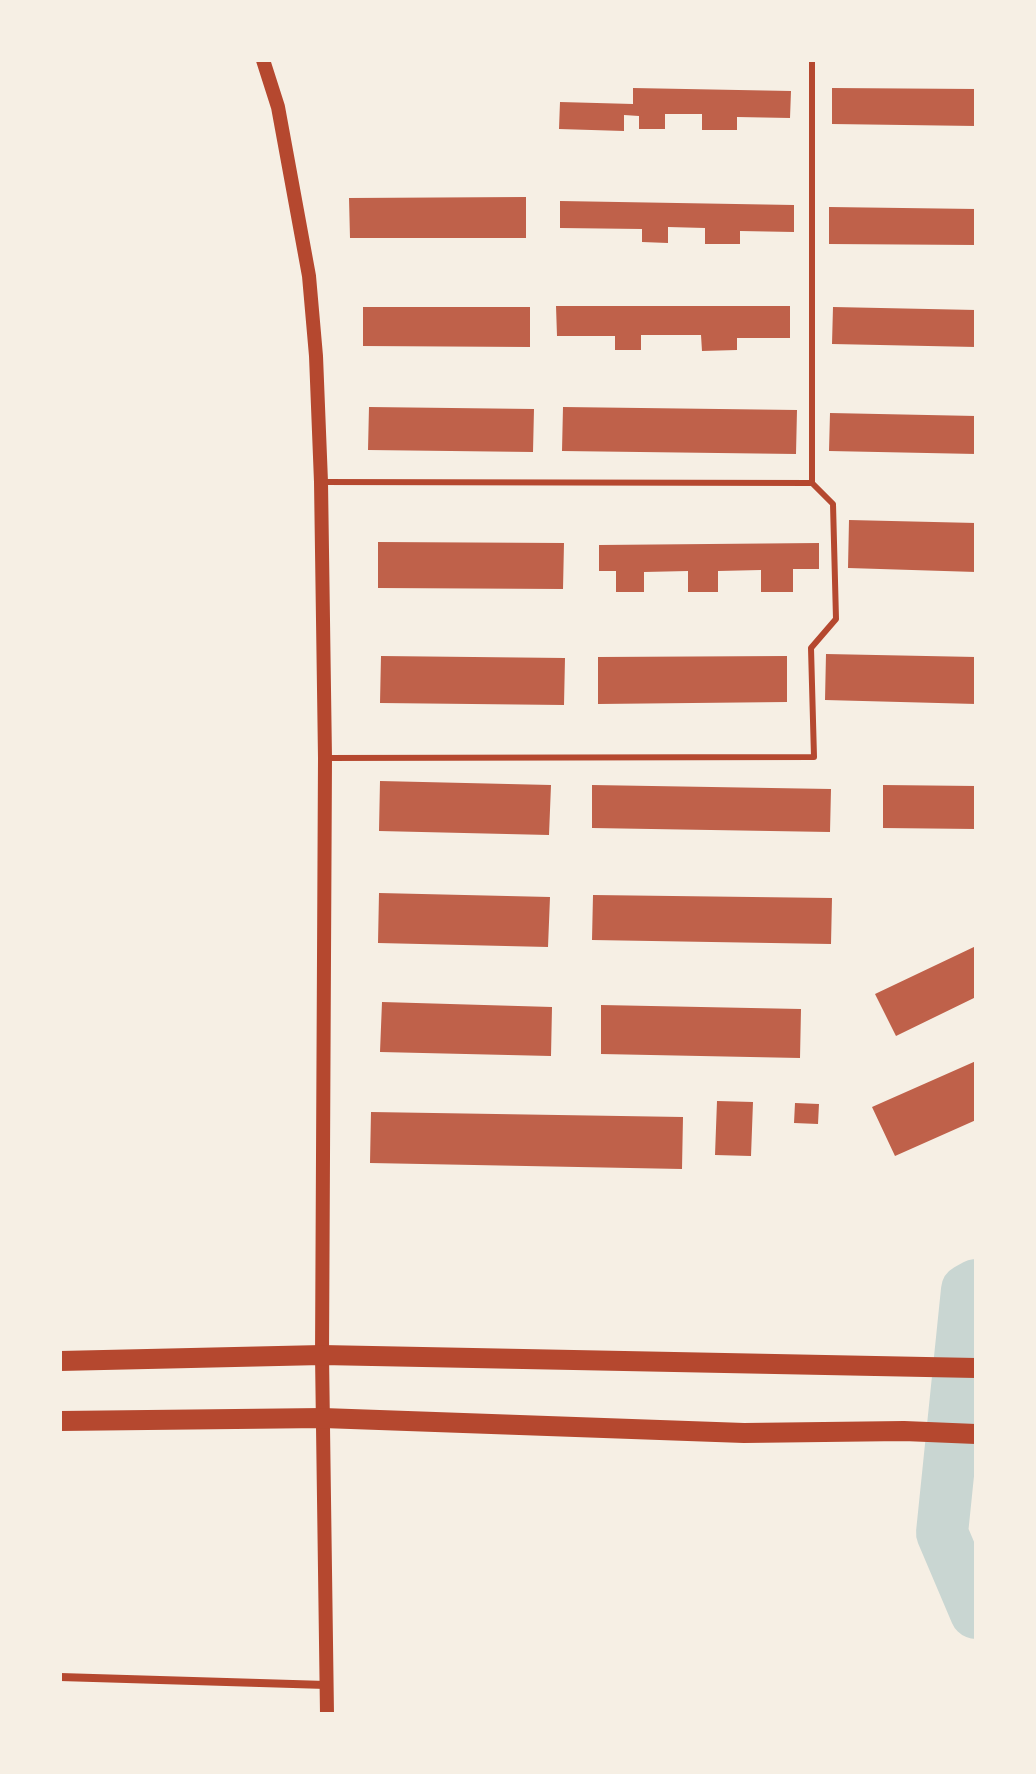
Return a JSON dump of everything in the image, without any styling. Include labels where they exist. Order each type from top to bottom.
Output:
[{"type":"main road","points":[[60,1361],[322,1355],[976,1368]]},
{"type":"main road","points":[[60,1421],[323,1418],[744,1433],[904,1431],[976,1434]]},
{"type":"street","points":[[263,60],[278,107],[309,276],[321,482],[325,758],[322,1355],[327,1714]]},
{"type":"street","points":[[60,1677],[326,1685]]},
{"type":"lane","points":[[812,60],[812,483]]},
{"type":"lane","points":[[321,482],[812,483],[833,504],[836,619],[811,648],[814,757],[325,758]]},
{"type":"building","points":[[633,88],[791,91],[790,118],[737,117],[737,130],[702,130],[702,114],[665,114],[665,129],[639,129],[639,116],[624,115],[624,131],[559,129],[560,102],[633,104]]},
{"type":"building","points":[[832,88],[976,89],[976,126],[832,124]]},
{"type":"building","points":[[526,197],[526,238],[350,238],[349,198]]},
{"type":"building","points":[[560,201],[794,205],[794,232],[740,231],[740,244],[705,244],[705,228],[668,227],[668,243],[642,242],[642,229],[560,228]]},
{"type":"building","points":[[829,207],[976,209],[976,245],[829,244]]},
{"type":"building","points":[[556,306],[790,306],[790,338],[737,338],[737,350],[702,351],[701,335],[641,335],[641,350],[615,350],[615,336],[557,336]]},
{"type":"building","points":[[363,307],[530,307],[530,347],[363,346]]},
{"type":"building","points":[[833,307],[976,310],[976,347],[832,344]]},
{"type":"building","points":[[369,407],[534,409],[533,452],[368,450]]},
{"type":"building","points":[[563,407],[797,410],[796,454],[562,451]]},
{"type":"building","points":[[830,413],[976,416],[976,454],[829,451]]},
{"type":"building","points":[[849,520],[976,523],[976,572],[848,568]]},
{"type":"building","points":[[378,542],[564,543],[563,589],[378,588]]},
{"type":"building","points":[[819,543],[819,569],[793,569],[793,592],[761,592],[761,570],[718,571],[718,592],[688,592],[688,571],[644,572],[644,592],[616,592],[616,571],[599,571],[599,545]]},
{"type":"building","points":[[826,654],[976,657],[976,704],[825,700]]},
{"type":"building","points":[[381,656],[565,658],[564,705],[380,703]]},
{"type":"building","points":[[787,656],[787,702],[598,704],[598,657]]},
{"type":"building","points":[[380,781],[551,785],[549,835],[379,831]]},
{"type":"building","points":[[592,785],[831,789],[830,832],[592,828]]},
{"type":"building","points":[[883,785],[976,786],[976,829],[883,828]]},
{"type":"building","points":[[379,893],[550,897],[548,947],[378,943]]},
{"type":"building","points":[[593,895],[832,898],[831,944],[592,940]]},
{"type":"building","points":[[976,946],[976,997],[896,1036],[875,994]]},
{"type":"building","points":[[382,1002],[552,1007],[551,1056],[380,1052]]},
{"type":"building","points":[[601,1005],[801,1009],[800,1058],[601,1054]]},
{"type":"building","points":[[976,1061],[976,1120],[895,1156],[872,1107]]},
{"type":"building","points":[[717,1101],[753,1102],[751,1156],[715,1155]]},
{"type":"building","points":[[795,1103],[819,1104],[818,1124],[794,1123]]},
{"type":"building","points":[[371,1112],[683,1117],[682,1169],[370,1163]]},
{"type":"waterway","points":[[976,1285],[967,1290],[942,1533],[976,1613]]}]
